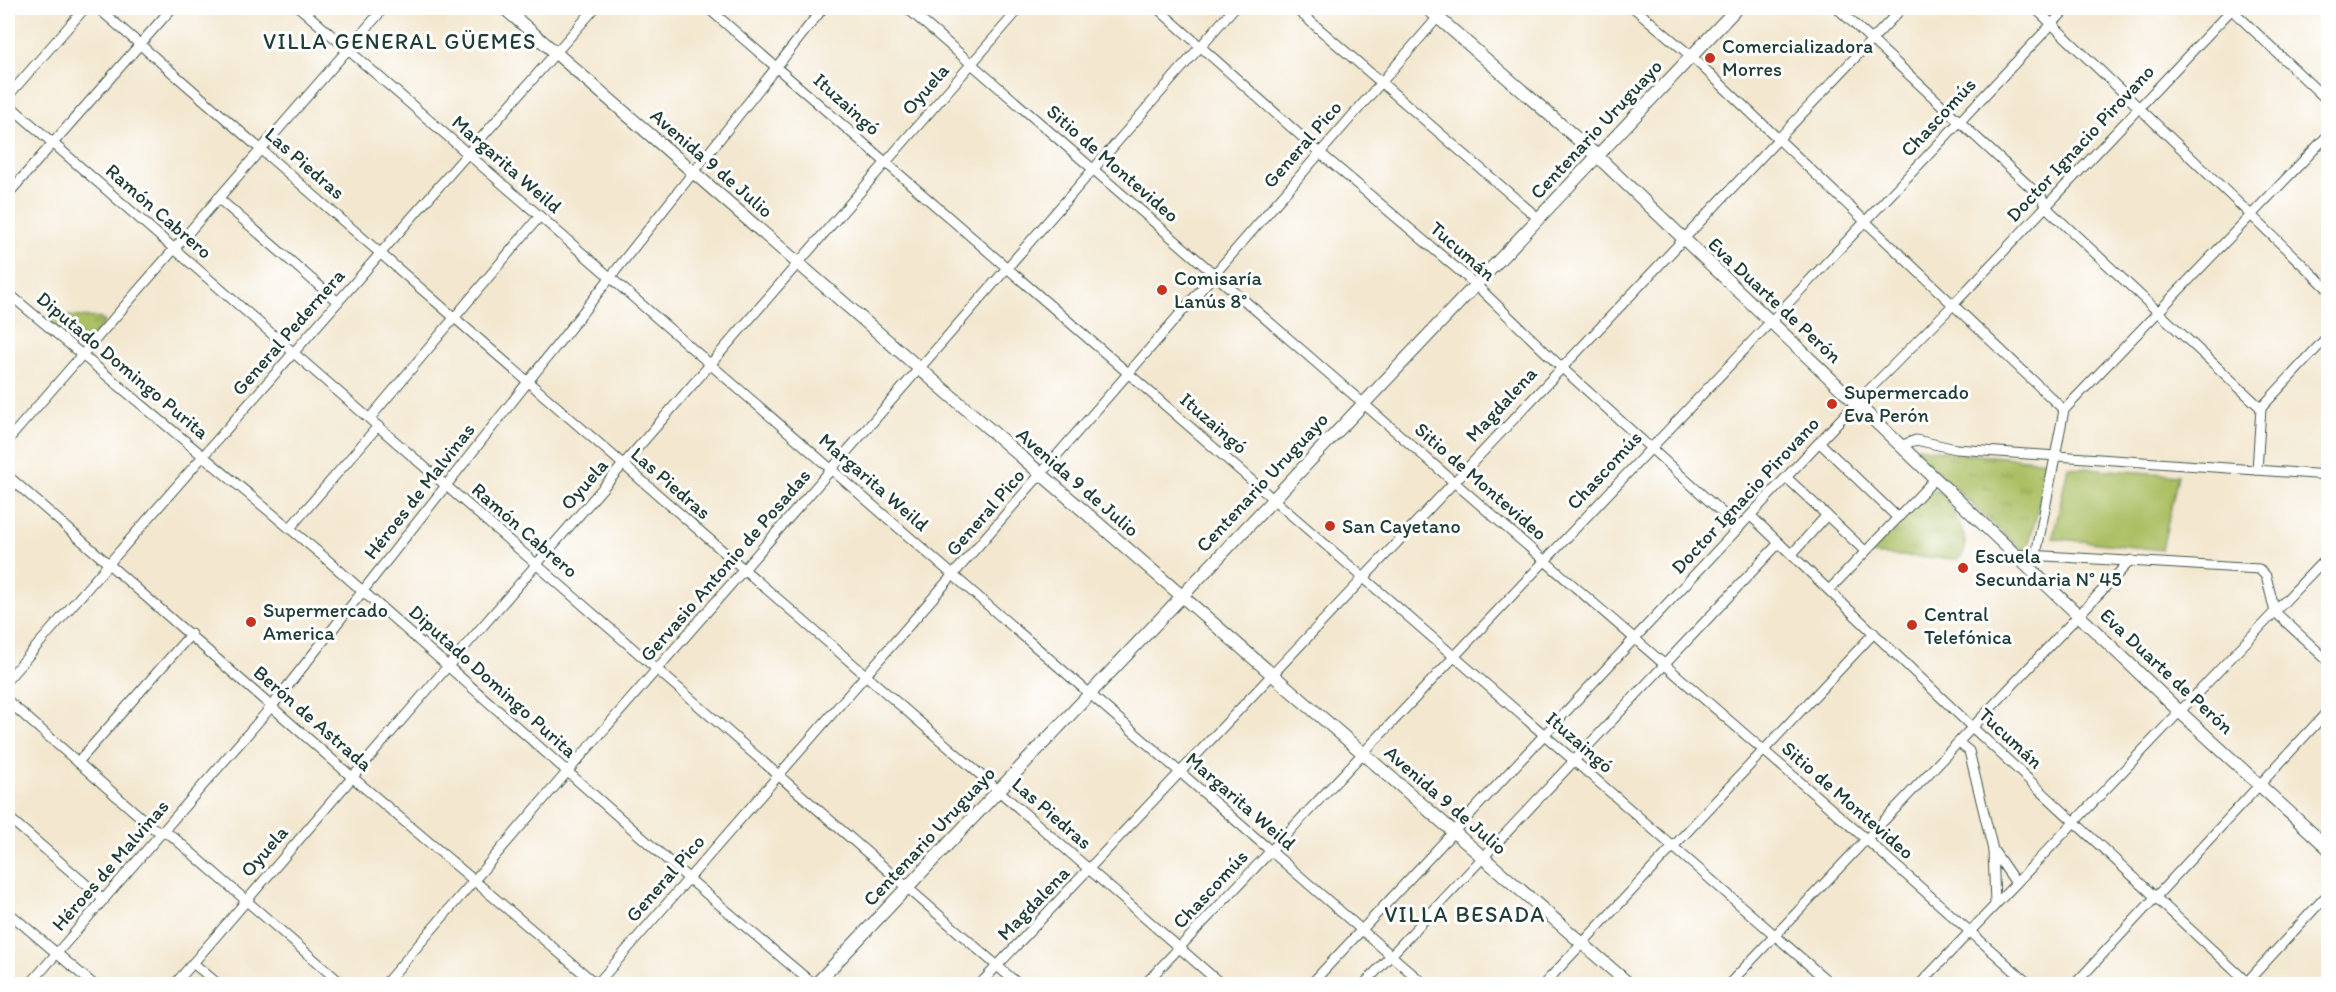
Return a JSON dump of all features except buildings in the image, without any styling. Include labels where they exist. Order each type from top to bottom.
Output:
[{"type":"main road","name":"Avenida 9 de Julio","points":[[504,8],[1629,984]]},
{"type":"main road","name":"Eva Duarte de Perón","points":[[1427,8],[1442,12],[1597,156],[2180,712],[2328,848]]},
{"type":"main road","name":"Centenario Uruguayo","points":[[815,984],[1737,8]]},
{"type":"street","points":[[8,96],[85,8]]},
{"type":"street","name":"Las Piedras","points":[[98,8],[1221,984]]},
{"type":"street","points":[[8,194],[172,8]]},
{"type":"street","name":"Margarita Weild","points":[[300,8],[1424,984]]},
{"type":"street","points":[[8,440],[384,8]]},
{"type":"street","name":"General Pedernera","points":[[8,679],[595,8]]},
{"type":"street","name":"Ituzaingó","points":[[708,8],[1831,984]]},
{"type":"street","name":"Héroes de Malvinas","points":[[30,984],[272,706],[823,8]]},
{"type":"street","name":"Sitio de Montevideo","points":[[907,8],[1867,840],[2029,984]]},
{"type":"street","name":"Oyuela","points":[[175,984],[1020,8]]},
{"type":"street","name":"Tucumán","points":[[1157,8],[1319,152],[1475,284],[1561,367],[1739,528]]},
{"type":"street","name":"Gervasio Antonio de Posadas","points":[[385,984],[1234,8]]},
{"type":"street","points":[[1295,8],[1538,218]]},
{"type":"street","points":[[1634,8],[1691,56],[2064,410]]},
{"type":"street","points":[[1837,8],[2042,198],[2050,211],[2261,408]]},
{"type":"street","name":"Magdalena","points":[[980,984],[1090,871],[1363,577],[1902,8]]},
{"type":"street","points":[[2035,8],[2328,289]]},
{"type":"street","name":"Chascomús","points":[[1145,984],[2067,8]]},
{"type":"street","points":[[2232,8],[2328,100]]},
{"type":"street","name":"Doctor Ignacio Pirovano","points":[[1311,984],[1856,403],[1953,305],[2232,8]]},
{"type":"street","name":"General Pico","points":[[596,984],[1442,12]]},
{"type":"street","name":"Ramón Cabrero","points":[[8,104],[1018,984]]},
{"type":"street","points":[[2036,555],[2064,410],[2328,135]]},
{"type":"street","points":[[218,198],[338,302]]},
{"type":"street","points":[[370,418],[539,217]]},
{"type":"street","name":"Diputado Domingo Purita","points":[[8,293],[290,528],[688,878],[815,984]]},
{"type":"street","points":[[2257,470],[2261,408],[2328,336]]},
{"type":"street","points":[[290,528],[378,426]]},
{"type":"street","points":[[1900,446],[1916,440],[1956,449],[2328,475]]},
{"type":"street","points":[[1820,443],[1898,518]]},
{"type":"street","name":"Berón de Astrada","points":[[8,476],[352,777],[596,984]]},
{"type":"street","points":[[1787,477],[1865,551]]},
{"type":"street","points":[[1829,590],[1935,479]]},
{"type":"street","points":[[1792,554],[1827,515]]},
{"type":"street","name":"Tucumán","points":[[1751,516],[1973,728],[2247,984]]},
{"type":"street","points":[[1364,984],[1779,543]]},
{"type":"street","points":[[2014,554],[2259,569],[2266,576],[2275,612],[2328,661]]},
{"type":"street","points":[[1920,984],[2328,556]]},
{"type":"street","points":[[1730,984],[1867,840],[1963,745],[1973,728],[2131,560]]},
{"type":"street","points":[[1544,984],[1874,633]]},
{"type":"street","points":[[78,762],[191,634]]},
{"type":"street","points":[[8,716],[11,704],[153,828],[172,836],[342,984]]},
{"type":"street","points":[[2075,984],[2328,711]]},
{"type":"street","points":[[1963,745],[1986,740]]},
{"type":"street","points":[[1963,745],[1993,850],[1995,904]]},
{"type":"street","points":[[8,817],[104,900]]},
{"type":"street","points":[[1993,850],[2016,883]]},
{"type":"street","points":[[2247,984],[2328,894]]},
{"type":"street","points":[[8,912],[93,984]]},
{"type":"street","points":[[193,963],[218,984]]},
{"type":"green space","points":[[49,315],[100,318],[105,322],[84,346],[77,347],[45,320]]},
{"type":"green space","points":[[1918,447],[1955,453],[2047,461],[2049,467],[2027,550],[2020,549],[1917,453]]},
{"type":"green space","points":[[2068,467],[2178,475],[2162,550],[2053,538]]},
{"type":"green space","points":[[1935,491],[1943,493],[1961,527],[1965,545],[1958,559],[1869,554],[1928,494]]},
{"type":"place","name":"Comercializadora Morres","points":[[1710,58]]},
{"type":"place","name":"Comisaría Lanús 8°","points":[[1162,290]]},
{"type":"place","name":"Supermercado Eva Perón","points":[[1832,404]]},
{"type":"place","name":"San Cayetano","points":[[1330,526]]},
{"type":"place","name":"Escuela Secundaria N° 45","points":[[1963,568]]},
{"type":"place","name":"Supermercado America","points":[[251,622]]},
{"type":"place","name":"Central Telefónica","points":[[1912,625]]},
{"type":"district","name":"VILLA GENERAL GÜEMES","points":[[400,41]]},
{"type":"district","name":"VILLA BESADA","points":[[1465,914]]}]
